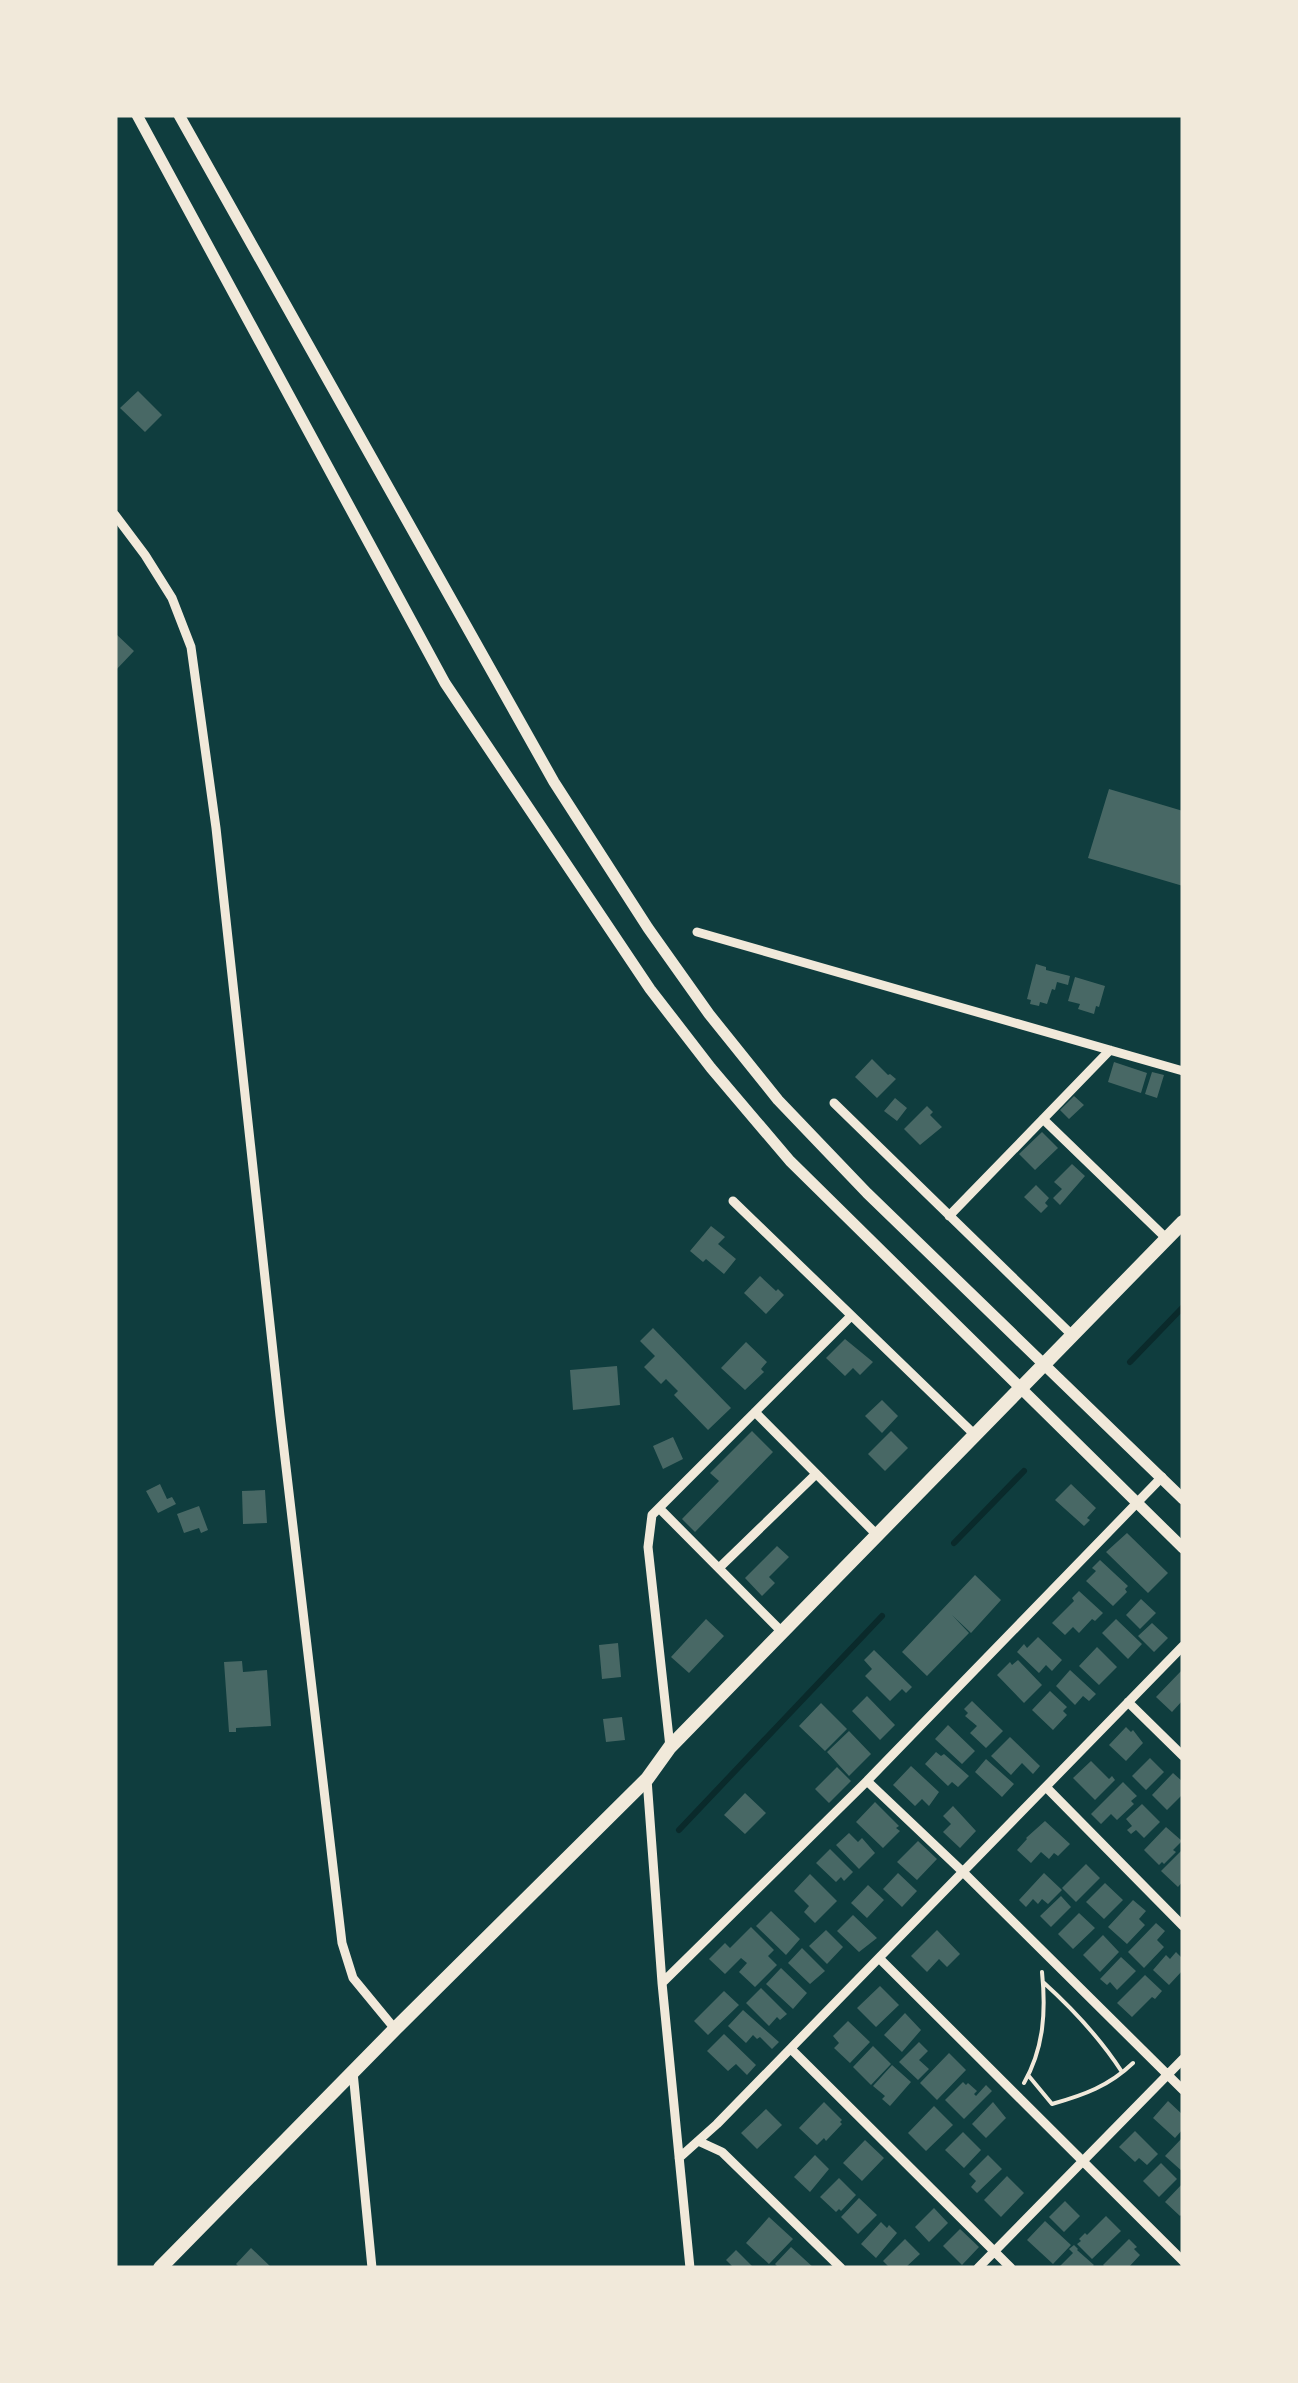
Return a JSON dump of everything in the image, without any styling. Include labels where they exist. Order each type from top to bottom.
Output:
[{"type":"main road","points":[[160,2268],[646,1779],[670,1747],[1183,1222]]},
{"type":"street","points":[[137,115],[445,683],[650,989],[790,1161],[1183,1548]]},
{"type":"street","points":[[179,115],[554,782],[709,1014],[778,1100],[866,1193],[1183,1499]]},
{"type":"street","points":[[115,515],[172,598],[190,647],[216,828],[342,1943],[353,1978],[395,2028]]},
{"type":"street","points":[[697,932],[1183,1071]]},
{"type":"street","points":[[949,1216],[1110,1050]]},
{"type":"street","points":[[834,1103],[1073,1336]]},
{"type":"street","points":[[1043,1120],[1168,1239]]},
{"type":"street","points":[[732,1201],[975,1435]]},
{"type":"street","points":[[670,1747],[648,1547],[652,1515],[852,1316]]},
{"type":"street","points":[[755,1412],[877,1536]]},
{"type":"street","points":[[719,1568],[816,1474]]},
{"type":"street","points":[[662,1983],[1162,1478]]},
{"type":"street","points":[[658,1508],[782,1632]]},
{"type":"street","points":[[680,2158],[1183,1646]]},
{"type":"street","points":[[1128,1702],[1183,1756]]},
{"type":"street","points":[[646,1779],[690,2268]]},
{"type":"street","points":[[866,1781],[1183,2090]]},
{"type":"street","points":[[1046,1787],[1183,1926]]},
{"type":"street","points":[[879,1958],[1183,2261]]},
{"type":"street","points":[[790,2049],[1011,2268]]},
{"type":"street","points":[[978,2268],[1183,2058]]},
{"type":"street","points":[[353,2071],[372,2268]]},
{"type":"street","points":[[698,2141],[722,2152],[841,2268]]},
{"type":"path","points":[[1016,2096],[1037,2058],[1044,2024],[1042,1972],[1052,1961]]},
{"type":"path","points":[[1044,1982],[1106,2048],[1122,2074]]},
{"type":"path","points":[[1028,2075],[1052,2104],[1110,2083],[1138,2058]]},
{"type":"building","points":[[138,391],[162,415],[145,432],[120,408]]},
{"type":"building","points":[[115,633],[134,651],[115,671]]},
{"type":"building","points":[[1109,789],[1183,811],[1183,886],[1088,858]]},
{"type":"building","points":[[1036,964],[1070,976],[1068,985],[1057,982],[1047,1004],[1040,1002],[1039,1006],[1027,999]]},
{"type":"building","points":[[1075,977],[1105,986],[1094,1014],[1068,1001]]},
{"type":"building","points":[[872,1059],[896,1079],[877,1098],[855,1077]]},
{"type":"building","points":[[1114,1062],[1147,1073],[1141,1093],[1108,1082]]},
{"type":"building","points":[[1152,1072],[1164,1075],[1157,1098],[1145,1094]]},
{"type":"building","points":[[1074,1096],[1084,1105],[1069,1119],[1060,1110]]},
{"type":"building","points":[[895,1098],[907,1108],[897,1121],[884,1111]]},
{"type":"building","points":[[927,1106],[942,1127],[920,1145],[904,1129]]},
{"type":"building","points":[[1042,1132],[1058,1148],[1035,1170],[1019,1154]]},
{"type":"building","points":[[1072,1164],[1085,1176],[1060,1205],[1053,1198],[1062,1189],[1054,1182]]},
{"type":"building","points":[[1036,1185],[1049,1198],[1041,1213],[1024,1197]]},
{"type":"building","points":[[711,1226],[725,1237],[718,1244],[736,1259],[724,1274],[690,1251]]},
{"type":"building","points":[[760,1276],[784,1295],[766,1314],[744,1293]]},
{"type":"building","points":[[653,1328],[731,1408],[708,1430],[674,1395],[678,1391],[666,1379],[661,1384],[644,1367],[655,1356],[640,1341]]},
{"type":"building","points":[[845,1339],[873,1362],[860,1375],[853,1368],[845,1376],[826,1358]]},
{"type":"building","points":[[746,1342],[767,1362],[761,1369],[764,1372],[745,1390],[721,1368]]},
{"type":"building","points":[[617,1366],[620,1405],[573,1410],[570,1370]]},
{"type":"building","points":[[882,1400],[898,1416],[882,1433],[865,1416]]},
{"type":"building","points":[[752,1431],[773,1452],[695,1532],[682,1519],[719,1481],[710,1473]]},
{"type":"building","points":[[891,1431],[908,1448],[885,1471],[868,1454]]},
{"type":"building","points":[[673,1437],[683,1459],[663,1469],[653,1446]]},
{"type":"building","points":[[160,1484],[167,1499],[172,1497],[176,1504],[158,1513],[146,1491]]},
{"type":"building","points":[[1071,1484],[1096,1508],[1084,1526],[1055,1500]]},
{"type":"building","points":[[265,1490],[267,1523],[243,1524],[242,1491]]},
{"type":"building","points":[[199,1506],[208,1530],[201,1533],[199,1528],[184,1533],[177,1514]]},
{"type":"building","points":[[1127,1533],[1168,1573],[1148,1593],[1106,1552]]},
{"type":"building","points":[[777,1546],[789,1557],[769,1577],[775,1583],[762,1596],[745,1578]]},
{"type":"building","points":[[1100,1560],[1128,1586],[1113,1606],[1086,1581]]},
{"type":"building","points":[[975,1575],[1001,1600],[971,1633],[952,1615],[969,1633],[927,1676],[902,1652]]},
{"type":"building","points":[[1079,1591],[1103,1613],[1079,1633],[1073,1627],[1065,1635],[1052,1623]]},
{"type":"building","points":[[1141,1599],[1156,1613],[1140,1629],[1126,1615]]},
{"type":"building","points":[[706,1619],[724,1636],[689,1673],[671,1657]]},
{"type":"building","points":[[1116,1619],[1142,1644],[1128,1659],[1102,1633]]},
{"type":"building","points":[[1152,1623],[1168,1638],[1154,1652],[1138,1636]]},
{"type":"building","points":[[1038,1637],[1062,1660],[1052,1671],[1046,1665],[1039,1673],[1017,1652]]},
{"type":"building","points":[[618,1643],[621,1677],[602,1679],[599,1645]]},
{"type":"building","points":[[1097,1647],[1117,1667],[1099,1685],[1079,1666]]},
{"type":"building","points":[[874,1650],[912,1687],[906,1693],[902,1689],[890,1701],[865,1676],[872,1669],[864,1660]]},
{"type":"building","points":[[1018,1660],[1042,1685],[1024,1703],[997,1675],[1010,1662],[1012,1665]]},
{"type":"building","points":[[242,1661],[243,1672],[267,1670],[271,1726],[229,1732],[224,1662]]},
{"type":"building","points":[[1183,1669],[1183,1700],[1172,1712],[1156,1697]]},
{"type":"building","points":[[1070,1670],[1096,1694],[1089,1701],[1083,1696],[1075,1705],[1056,1686]]},
{"type":"building","points":[[1050,1691],[1067,1707],[1063,1711],[1067,1715],[1053,1730],[1032,1710]]},
{"type":"building","points":[[867,1696],[895,1725],[880,1740],[852,1711]]},
{"type":"building","points":[[972,1701],[1003,1731],[986,1748],[970,1733],[977,1726],[965,1716],[968,1713],[964,1709]]},
{"type":"building","points":[[821,1703],[847,1729],[825,1751],[799,1726]]},
{"type":"building","points":[[622,1717],[625,1740],[606,1742],[603,1719]]},
{"type":"building","points":[[948,1725],[975,1751],[962,1764],[935,1739]]},
{"type":"building","points":[[1126,1727],[1143,1743],[1126,1761],[1109,1745]]},
{"type":"building","points":[[849,1731],[871,1754],[849,1776],[827,1752]]},
{"type":"building","points":[[1010,1737],[1040,1766],[1033,1774],[1022,1763],[1011,1775],[991,1756]]},
{"type":"building","points":[[936,1752],[944,1754],[969,1776],[958,1787],[952,1782],[948,1786],[925,1764]]},
{"type":"building","points":[[1150,1758],[1164,1772],[1146,1790],[1132,1776]]},
{"type":"building","points":[[986,1759],[1014,1784],[1002,1797],[975,1772]]},
{"type":"building","points":[[1091,1761],[1115,1780],[1095,1800],[1073,1778]]},
{"type":"building","points":[[911,1766],[939,1792],[929,1806],[922,1799],[915,1806],[893,1785]]},
{"type":"building","points":[[837,1767],[851,1781],[829,1803],[815,1789]]},
{"type":"building","points":[[1173,1773],[1183,1782],[1183,1794],[1167,1810],[1152,1795]]},
{"type":"building","points":[[1123,1782],[1137,1796],[1131,1801],[1134,1804],[1117,1820],[1111,1814],[1101,1824],[1091,1814]]},
{"type":"building","points":[[745,1793],[766,1813],[745,1834],[724,1815]]},
{"type":"building","points":[[875,1802],[900,1831],[883,1848],[856,1822]]},
{"type":"building","points":[[1142,1804],[1160,1822],[1144,1838],[1136,1830],[1131,1834],[1127,1830],[1132,1826],[1126,1819]]},
{"type":"building","points":[[953,1806],[976,1831],[960,1848],[943,1832],[951,1824],[943,1816]]},
{"type":"building","points":[[1045,1821],[1070,1844],[1058,1856],[1054,1853],[1049,1859],[1041,1852],[1031,1863],[1017,1850]]},
{"type":"building","points":[[1166,1827],[1182,1841],[1173,1850],[1176,1852],[1159,1865],[1144,1850]]},
{"type":"building","points":[[849,1833],[858,1842],[862,1838],[875,1853],[859,1869],[836,1845]]},
{"type":"building","points":[[918,1841],[937,1859],[917,1880],[897,1862]]},
{"type":"building","points":[[830,1849],[853,1872],[844,1881],[841,1877],[836,1882],[816,1863]]},
{"type":"building","points":[[1183,1849],[1183,1881],[1178,1887],[1161,1871]]},
{"type":"building","points":[[1086,1864],[1100,1878],[1076,1902],[1062,1888]]},
{"type":"building","points":[[898,1873],[917,1891],[902,1907],[883,1889]]},
{"type":"building","points":[[1044,1873],[1062,1890],[1048,1904],[1042,1899],[1038,1904],[1033,1899],[1026,1907],[1019,1900]]},
{"type":"building","points":[[810,1874],[837,1901],[815,1923],[804,1912],[809,1906],[794,1891]]},
{"type":"building","points":[[1105,1883],[1123,1900],[1104,1919],[1086,1902]]},
{"type":"building","points":[[868,1885],[884,1900],[867,1918],[851,1903]]},
{"type":"building","points":[[1061,1896],[1071,1907],[1051,1927],[1040,1916]]},
{"type":"building","points":[[1133,1900],[1146,1911],[1139,1919],[1145,1925],[1127,1944],[1108,1927]]},
{"type":"building","points":[[771,1911],[800,1939],[786,1955],[756,1926]]},
{"type":"building","points":[[1079,1913],[1095,1928],[1073,1949],[1058,1934]]},
{"type":"building","points":[[853,1915],[877,1938],[859,1952],[837,1931]]},
{"type":"building","points":[[1156,1923],[1165,1931],[1157,1940],[1164,1947],[1144,1968],[1128,1952]]},
{"type":"building","points":[[751,1927],[774,1950],[768,1956],[777,1965],[755,1987],[739,1972],[747,1963],[741,1958],[725,1974],[709,1959],[725,1943],[730,1948]]},
{"type":"building","points":[[826,1930],[843,1947],[827,1964],[809,1946]]},
{"type":"building","points":[[937,1930],[960,1954],[947,1967],[939,1959],[927,1972],[911,1956]]},
{"type":"building","points":[[1103,1935],[1119,1952],[1100,1972],[1083,1955]]},
{"type":"building","points":[[802,1948],[825,1971],[810,1984],[788,1963]]},
{"type":"building","points":[[1176,1952],[1183,1959],[1183,1970],[1169,1985],[1153,1970],[1166,1955],[1170,1959]]},
{"type":"building","points":[[1121,1957],[1136,1971],[1117,1990],[1100,1979]]},
{"type":"building","points":[[781,1968],[807,1993],[793,2009],[766,1984]]},
{"type":"building","points":[[1145,1975],[1162,1991],[1132,2017],[1117,2003]]},
{"type":"building","points":[[880,1986],[899,2005],[876,2027],[857,2008]]},
{"type":"building","points":[[761,1988],[787,2014],[780,2020],[777,2017],[769,2026],[746,2003]]},
{"type":"building","points":[[724,1991],[739,2005],[708,2035],[694,2021]]},
{"type":"building","points":[[743,2010],[779,2042],[772,2049],[753,2035],[746,2043],[728,2026]]},
{"type":"building","points":[[905,2013],[921,2030],[902,2052],[884,2035]]},
{"type":"building","points":[[848,2021],[870,2042],[850,2063],[834,2048],[839,2043],[833,2036]]},
{"type":"building","points":[[724,2034],[756,2065],[747,2075],[736,2064],[728,2071],[707,2051]]},
{"type":"building","points":[[919,2042],[928,2051],[919,2060],[929,2069],[918,2080],[899,2062]]},
{"type":"building","points":[[873,2046],[891,2064],[871,2085],[853,2067]]},
{"type":"building","points":[[949,2053],[966,2070],[937,2100],[920,2083]]},
{"type":"building","points":[[892,2065],[911,2082],[890,2106],[873,2086]]},
{"type":"building","points":[[963,2082],[977,2091],[976,2096],[986,2085],[992,2091],[964,2119],[945,2100]]},
{"type":"building","points":[[1168,2101],[1183,2115],[1183,2129],[1175,2138],[1153,2118]]},
{"type":"building","points":[[824,2102],[842,2124],[817,2145],[799,2128]]},
{"type":"building","points":[[993,2102],[1006,2118],[986,2138],[972,2124]]},
{"type":"building","points":[[934,2106],[953,2125],[926,2151],[908,2133]]},
{"type":"building","points":[[766,2109],[782,2125],[757,2149],[741,2133]]},
{"type":"building","points":[[1135,2131],[1158,2154],[1147,2165],[1139,2158],[1135,2162],[1119,2147]]},
{"type":"building","points":[[963,2132],[981,2150],[964,2168],[945,2150]]},
{"type":"building","points":[[1183,2137],[1183,2172],[1165,2156]]},
{"type":"building","points":[[865,2140],[884,2158],[862,2181],[843,2163]]},
{"type":"building","points":[[815,2155],[829,2169],[810,2192],[794,2177]]},
{"type":"building","points":[[988,2155],[1002,2169],[977,2193],[971,2187],[976,2181],[969,2174]]},
{"type":"building","points":[[1161,2163],[1177,2179],[1159,2197],[1143,2181]]},
{"type":"building","points":[[1007,2176],[1024,2193],[1001,2217],[984,2200]]},
{"type":"building","points":[[839,2178],[856,2195],[836,2212],[820,2197]]},
{"type":"building","points":[[1183,2183],[1183,2213],[1180,2216],[1165,2202]]},
{"type":"building","points":[[859,2198],[877,2215],[858,2234],[841,2217]]},
{"type":"building","points":[[1065,2201],[1080,2216],[1064,2232],[1049,2217]]},
{"type":"building","points":[[934,2208],[948,2223],[929,2242],[915,2227]]},
{"type":"building","points":[[1106,2216],[1121,2231],[1092,2259],[1077,2244]]},
{"type":"building","points":[[769,2217],[793,2239],[769,2264],[746,2243]]},
{"type":"building","points":[[1045,2221],[1071,2245],[1053,2264],[1027,2240]]},
{"type":"building","points":[[881,2222],[897,2233],[876,2258],[861,2244]]},
{"type":"building","points":[[960,2229],[979,2247],[962,2265],[943,2246]]},
{"type":"building","points":[[905,2239],[920,2254],[905,2268],[890,2268],[883,2261]]},
{"type":"building","points":[[1129,2239],[1140,2255],[1128,2268],[1106,2268],[1103,2265]]},
{"type":"building","points":[[1074,2245],[1094,2265],[1091,2268],[1058,2268],[1073,2253],[1069,2249]]},
{"type":"building","points":[[791,2247],[814,2268],[779,2268],[775,2264]]},
{"type":"building","points":[[251,2248],[272,2268],[240,2268],[236,2264]]},
{"type":"building","points":[[736,2250],[754,2268],[734,2268],[726,2260]]},
{"type":"waterway","points":[[1130,1362],[1183,1307]]},
{"type":"waterway","points":[[954,1543],[1024,1471]]},
{"type":"waterway","points":[[679,1830],[882,1616]]}]
